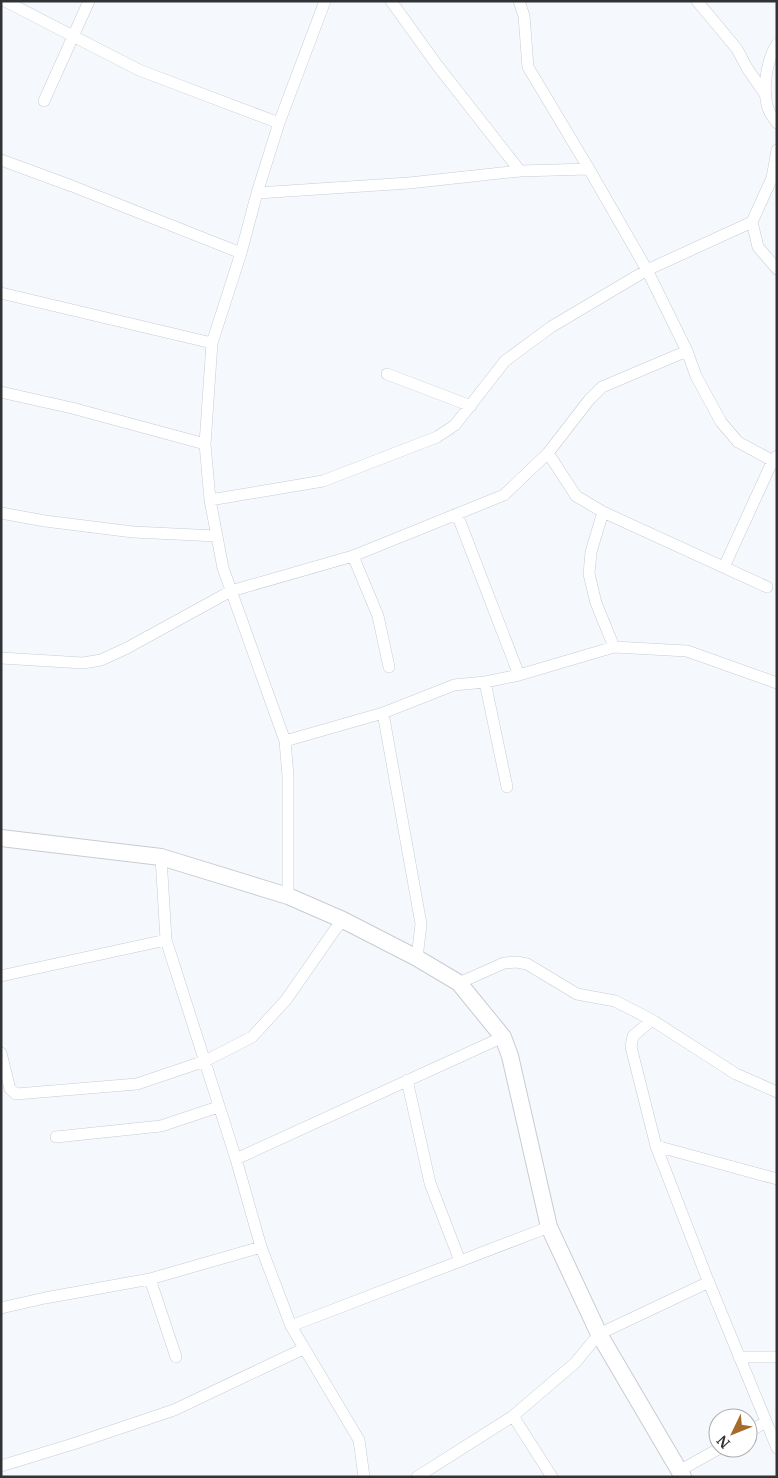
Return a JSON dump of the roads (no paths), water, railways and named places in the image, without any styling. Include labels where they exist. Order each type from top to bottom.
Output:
[{"type":"street","points":[[5,1],[139,70],[279,123]]},
{"type":"street","points":[[44,101],[89,1]]},
{"type":"street","points":[[288,896],[288,776],[284,741],[223,568],[210,500],[205,444],[212,343],[241,253],[279,123],[325,1]]},
{"type":"street","points":[[391,1],[437,65],[520,171]]},
{"type":"street","points":[[519,1],[524,16],[528,67],[647,270],[687,351],[696,376],[722,422],[738,442],[775,460],[724,567]]},
{"type":"street","points":[[697,1],[737,49],[747,68],[765,94]]},
{"type":"street","points":[[777,44],[771,52],[765,94],[769,112],[777,123]]},
{"type":"street","points":[[777,150],[772,178],[752,222],[758,247],[777,269]]},
{"type":"street","points":[[1,160],[241,253]]},
{"type":"street","points":[[257,193],[409,183],[520,171],[589,169]]},
{"type":"street","points":[[210,500],[323,481],[437,437],[456,425],[505,361],[551,327],[647,270],[752,222]]},
{"type":"street","points":[[1,293],[212,343]]},
{"type":"street","points":[[1,658],[83,663],[101,660],[127,648],[231,591],[353,556],[504,495],[548,453],[589,400],[602,387],[687,351]]},
{"type":"street","points":[[387,374],[471,406]]},
{"type":"street","points":[[1,392],[72,408],[205,444]]},
{"type":"street","points":[[548,453],[576,496],[603,512],[767,587]]},
{"type":"street","points":[[603,512],[591,552],[589,574],[596,603],[614,647]]},
{"type":"street","points":[[1,513],[46,521],[133,532],[217,536]]},
{"type":"street","points":[[457,514],[519,674]]},
{"type":"street","points":[[353,556],[378,616],[389,667]]},
{"type":"street","points":[[284,741],[383,713],[454,686],[485,682],[519,674],[614,647],[687,651],[777,683]]},
{"type":"street","points":[[485,682],[507,787]]},
{"type":"street","points":[[383,713],[421,924],[417,958]]},
{"type":"street","points":[[1,838],[161,857],[288,896],[343,920],[417,958],[459,983],[503,1037],[510,1056],[549,1227],[599,1334],[681,1474],[708,1456]]},
{"type":"street","points":[[161,857],[166,940],[236,1159],[261,1247],[291,1326],[359,1440],[364,1477]]},
{"type":"street","points":[[1,1053],[10,1089],[16,1094],[137,1084],[205,1061],[252,1037],[286,1000],[343,920]]},
{"type":"street","points":[[1,976],[166,940]]},
{"type":"street","points":[[459,983],[504,964],[517,962],[527,964],[577,994],[615,1001],[652,1020],[736,1074],[777,1092]]},
{"type":"street","points":[[652,1020],[633,1036],[631,1047],[656,1146],[777,1448]]},
{"type":"street","points":[[236,1159],[503,1037]]},
{"type":"street","points":[[407,1080],[430,1183],[460,1261]]},
{"type":"street","points":[[56,1137],[160,1126],[218,1107]]},
{"type":"street","points":[[656,1146],[777,1179]]},
{"type":"street","points":[[291,1326],[549,1227]]},
{"type":"street","points":[[1,1308],[150,1279],[261,1247]]},
{"type":"street","points":[[150,1279],[176,1357]]},
{"type":"street","points":[[417,1477],[513,1416],[575,1363],[599,1334],[709,1282]]},
{"type":"street","points":[[1,1466],[174,1410],[303,1349]]},
{"type":"street","points":[[740,1357],[777,1357]]},
{"type":"street","points":[[513,1416],[552,1477]]},
{"type":"street","points":[[758,1426],[766,1422]]}]
